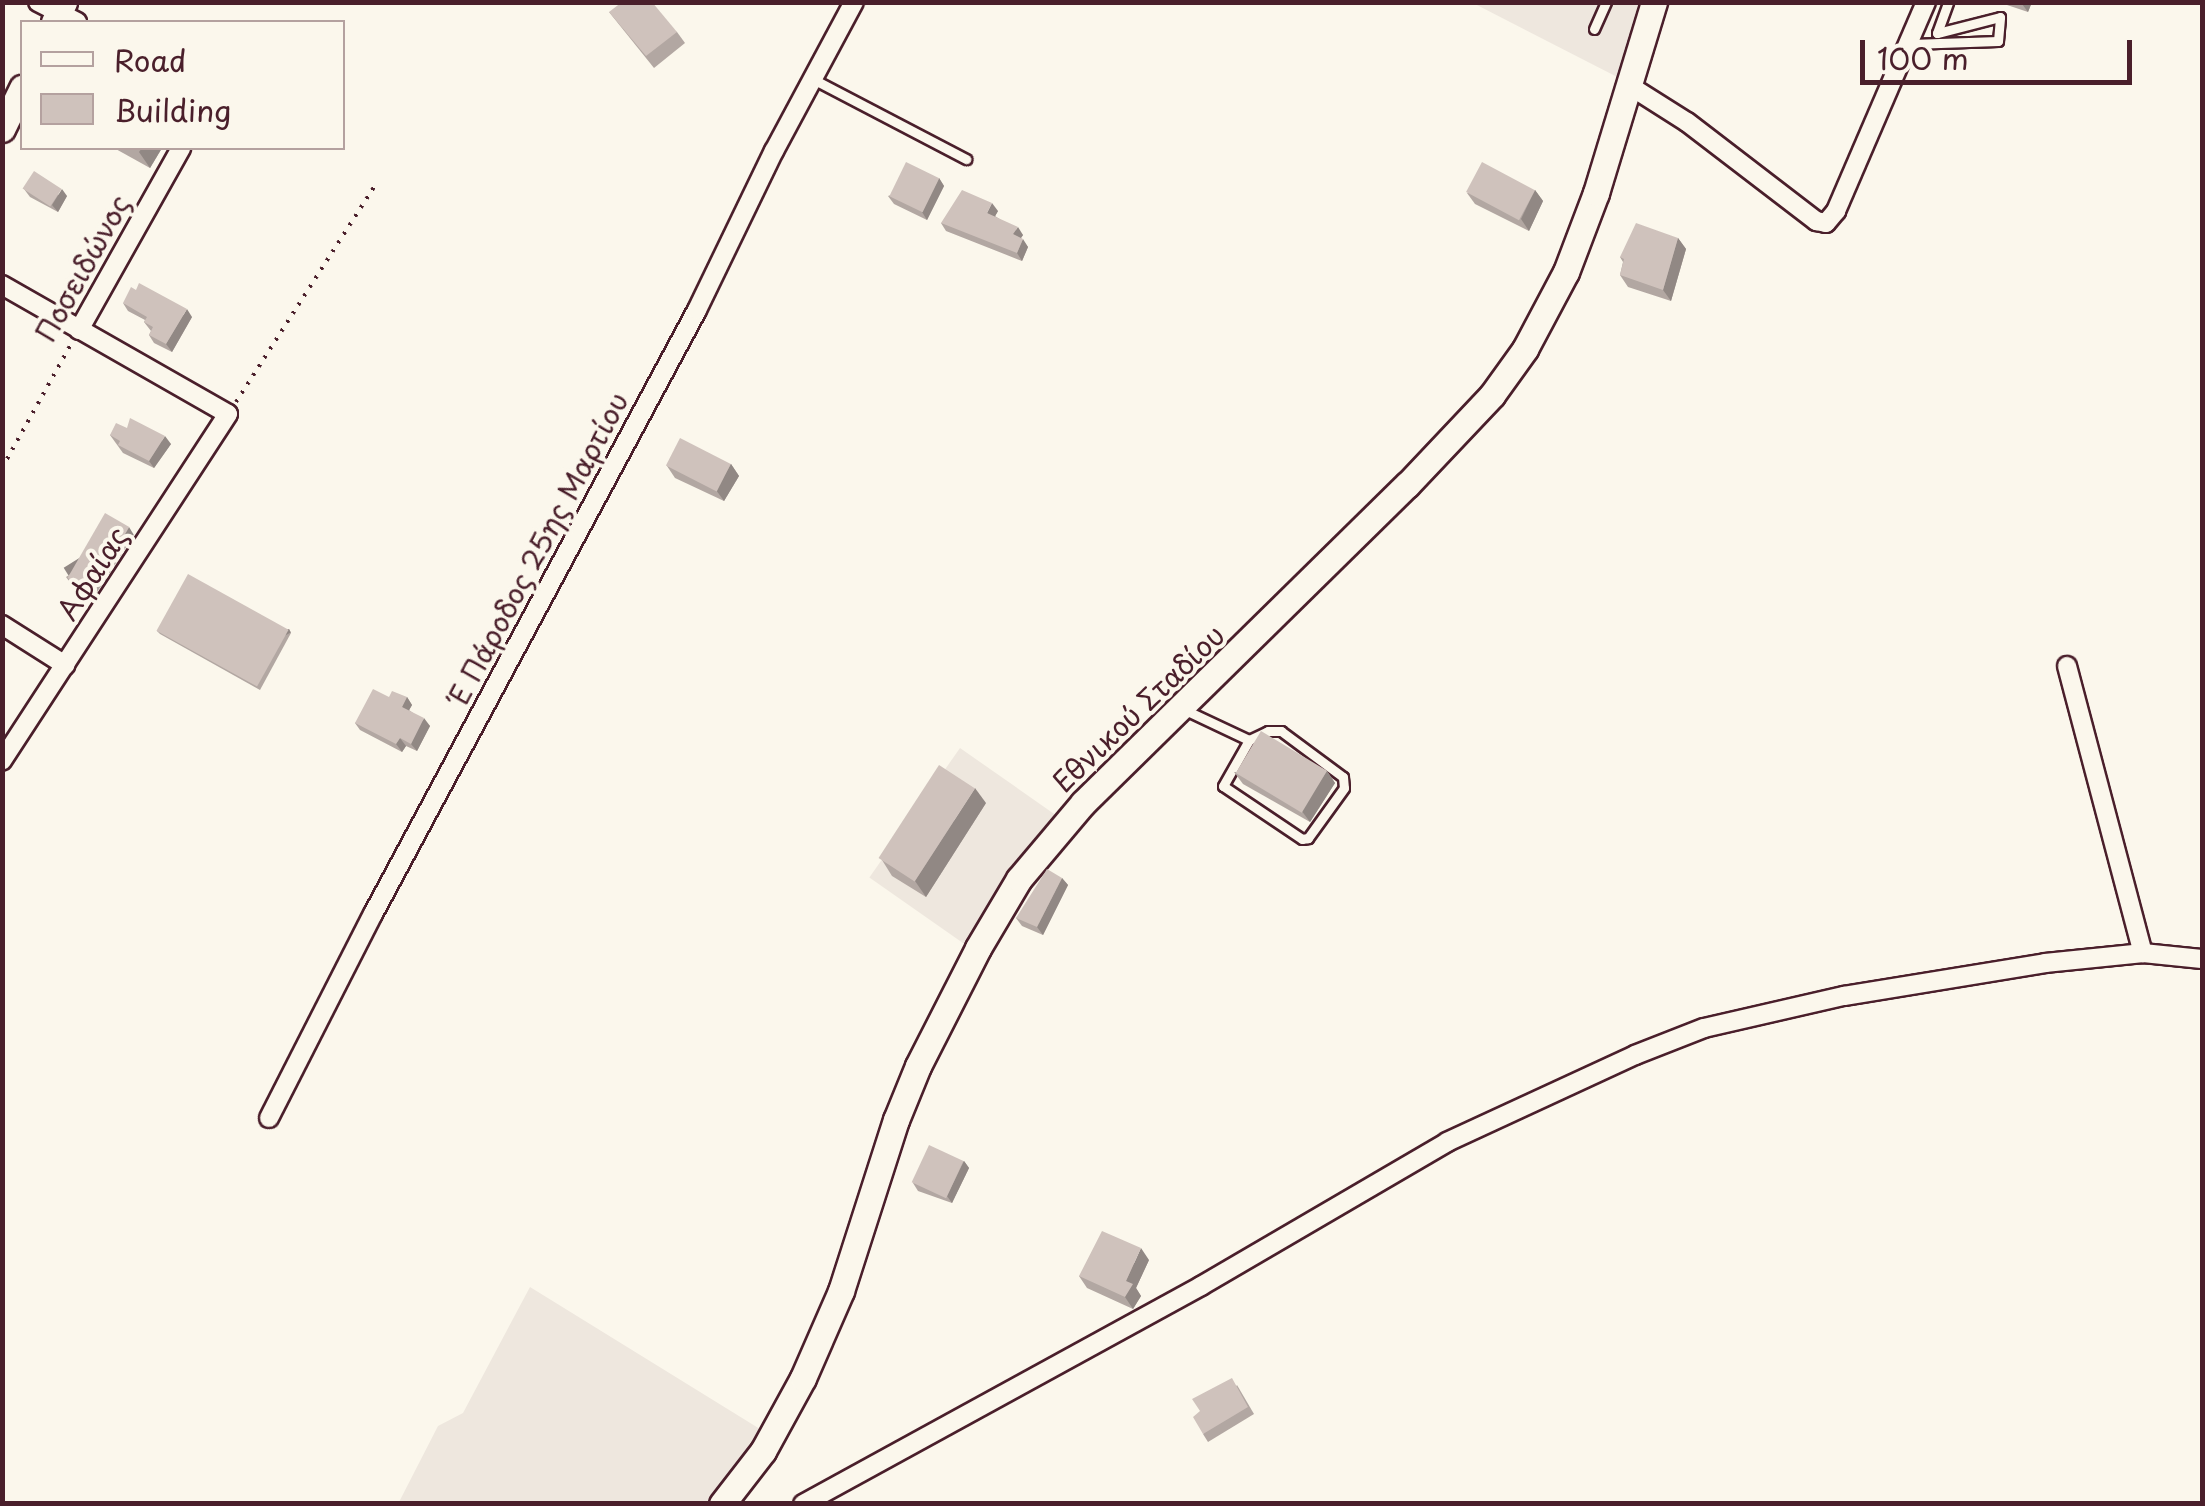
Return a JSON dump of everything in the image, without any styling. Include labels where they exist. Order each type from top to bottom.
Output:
[{"type":"street","name":"Ε΄ Πάροδος 25ης Μαρτίου","points":[[268,1118],[382,896],[697,310],[854,2]]},
{"type":"street","name":"Εθνικού Σταδίου","points":[[722,1504],[763,1451],[822,1339],[896,1120],[978,948],[1048,840],[1407,486],[1492,395],[1566,272],[1630,86],[1654,2]]},
{"type":"street","points":[[1630,86],[1688,122],[1816,221],[1826,224],[1836,211],[1926,2]]},
{"type":"street","points":[[2,129],[20,92]]},
{"type":"street","name":"Ποσειδώνος","points":[[79,330],[180,150]]},
{"type":"street","points":[[2,285],[228,414]]},
{"type":"street","name":"Αφαίας","points":[[2,761],[228,414]]},
{"type":"street","points":[[2,625],[65,665]]},
{"type":"street","points":[[2068,666],[2143,952]]},
{"type":"street","points":[[803,1504],[1201,1286],[1447,1142],[1634,1055],[1704,1028],[1844,996],[2045,963],[2143,952],[2202,959]]},
{"type":"lane","points":[[1594,29],[1606,2]]},
{"type":"lane","points":[[1936,36],[1948,2]]},
{"type":"lane","points":[[1907,44],[2000,16],[1998,40],[1936,36]]},
{"type":"lane","points":[[812,79],[966,159]]},
{"type":"lane","points":[[1181,708],[1248,740],[1268,731],[1281,731],[1343,777],[1344,788],[1308,838],[1302,839],[1226,790],[1223,782],[1248,740]]},
{"type":"path","points":[[228,414],[377,182]]},
{"type":"path","name":"Ποσειδώνος","points":[[2,468],[79,330]]},
{"type":"shaded area","points":[[1473,3],[1652,3],[1627,82]]},
{"type":"shaded area","points":[[960,748],[1066,822],[975,951],[869,877]]},
{"type":"shaded area","points":[[530,1287],[765,1432],[713,1503],[398,1504],[438,1426],[463,1413]]},
{"type":"building","points":[[622,2],[652,2],[677,32],[646,56],[609,12]]},
{"type":"building","points":[[906,162],[939,178],[923,212],[889,196]]},
{"type":"building","points":[[1482,162],[1535,190],[1519,220],[1466,192]]},
{"type":"building","points":[[34,171],[62,189],[50,207],[23,189]]},
{"type":"building","points":[[962,190],[992,203],[987,213],[1018,227],[1013,234],[1023,239],[1017,253],[941,223]]},
{"type":"building","points":[[1636,223],[1678,238],[1663,290],[1620,275],[1624,259],[1620,257]]},
{"type":"building","points":[[139,283],[187,309],[166,344],[149,335],[153,327],[144,322],[147,317],[123,303],[131,287],[136,290]]},
{"type":"building","points":[[130,418],[165,436],[149,461],[118,445],[120,441],[110,435],[116,423],[127,428]]},
{"type":"building","points":[[680,438],[731,464],[717,491],[666,466]]},
{"type":"building","points":[[105,513],[129,527],[92,592],[68,578]]},
{"type":"building","points":[[188,574],[289,630],[257,687],[156,631]]},
{"type":"building","points":[[373,689],[389,697],[392,691],[407,697],[402,707],[424,718],[411,744],[400,738],[396,744],[355,723]]},
{"type":"building","points":[[1261,731],[1327,771],[1302,813],[1236,773]]},
{"type":"building","points":[[939,765],[975,788],[915,882],[879,858]]},
{"type":"building","points":[[1047,869],[1062,878],[1037,927],[1016,918]]},
{"type":"building","points":[[929,1145],[963,1161],[946,1198],[912,1182]]},
{"type":"building","points":[[1102,1231],[1141,1248],[1126,1281],[1133,1284],[1125,1297],[1079,1276]]},
{"type":"building","points":[[1232,1378],[1248,1407],[1203,1434],[1193,1417],[1200,1411],[1192,1399]]}]
